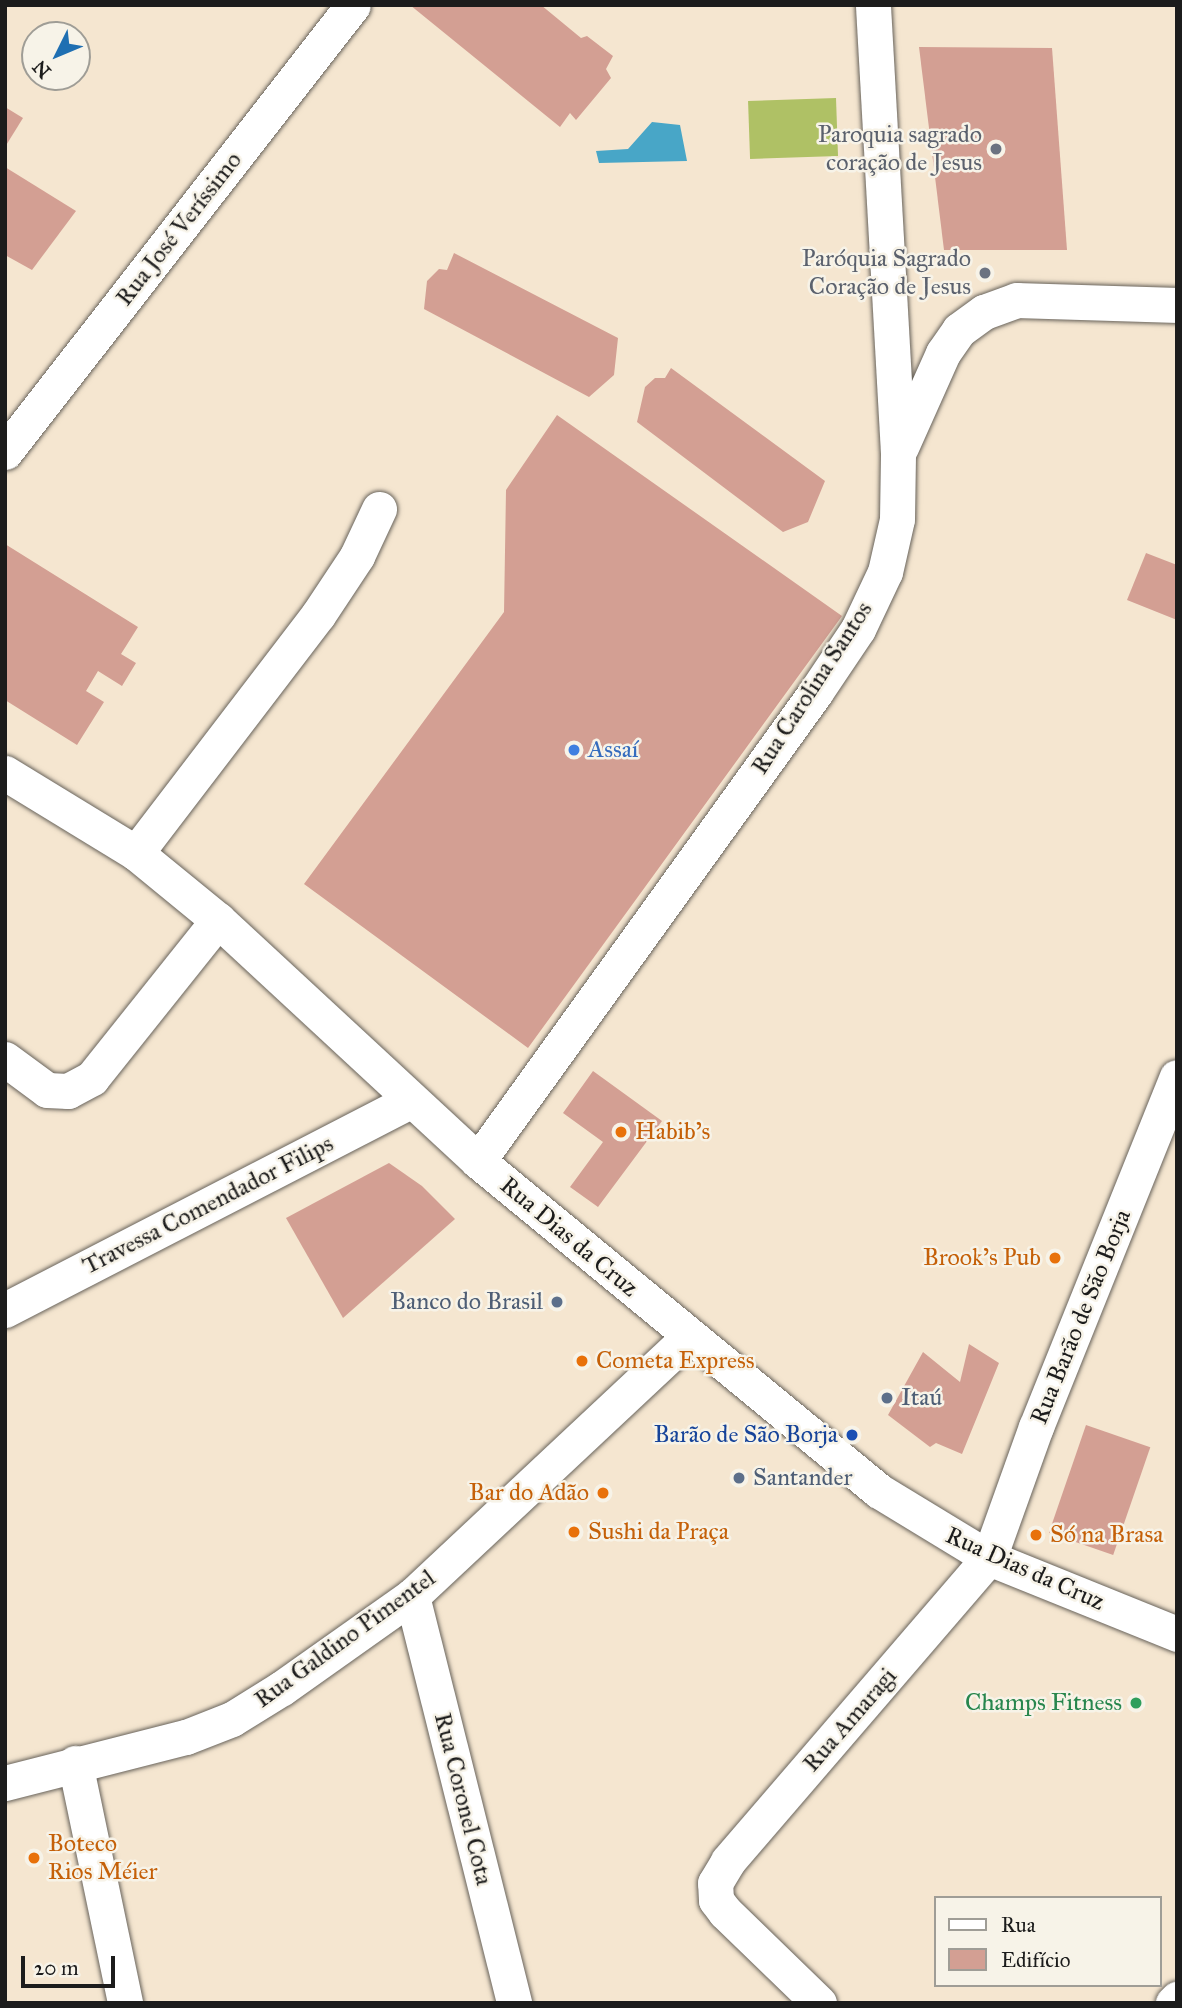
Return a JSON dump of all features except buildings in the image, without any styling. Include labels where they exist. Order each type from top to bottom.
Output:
[{"type":"street","name":"Rua José Veríssimo","points":[[5,452],[353,5]]},
{"type":"street","name":"Rua Carolina Santos","points":[[478,1161],[858,629],[884,572],[897,519],[898,453],[873,5]]},
{"type":"street","points":[[898,453],[943,353],[959,330],[984,312],[1017,300],[1177,304]]},
{"type":"street","points":[[136,853],[318,615],[357,556],[379,509]]},
{"type":"street","name":"Rua Dias da Cruz","points":[[5,773],[136,853],[218,920],[478,1161],[879,1491],[989,1558],[1177,1634]]},
{"type":"street","points":[[5,1059],[47,1090],[68,1091],[92,1078],[218,920]]},
{"type":"street","name":"Rua Barão de São Borja","points":[[989,1558],[1036,1427],[1177,1077]]},
{"type":"street","name":"Travessa Comendador Filips","points":[[5,1310],[411,1100]]},
{"type":"street","name":"Rua Galdino Pimentel","points":[[5,1783],[75,1763],[186,1737],[232,1719],[412,1595],[689,1337]]},
{"type":"street","name":"Rua Amaragi","points":[[820,2003],[725,1912],[716,1900],[715,1883],[729,1861],[989,1558]]},
{"type":"street","name":"Rua Coronel Cota","points":[[412,1595],[513,2003]]},
{"type":"street","points":[[75,1763],[125,2003]]},
{"type":"green space","points":[[836,98],[838,156],[750,159],[748,101]]},
{"type":"water","points":[[652,122],[680,125],[687,161],[599,163],[596,151],[628,149]]},
{"type":"place","name":"Paroquia sagrado coração de Jesus","points":[[996,149]]},
{"type":"place","name":"Paróquia Sagrado Coração de Jesus","points":[[985,273]]},
{"type":"place","name":"Assaí","points":[[574,750]]},
{"type":"place","name":"Habib's","points":[[621,1132]]},
{"type":"place","name":"Brook's Pub","points":[[1055,1258]]},
{"type":"place","name":"Banco do Brasil","points":[[557,1302]]},
{"type":"place","name":"Cometa Express","points":[[582,1361]]},
{"type":"place","name":"Itaú","points":[[887,1398]]},
{"type":"place","name":"Barão de São Borja","points":[[852,1435]]},
{"type":"place","name":"Santander","points":[[739,1478]]},
{"type":"place","name":"Bar do Adão","points":[[603,1493]]},
{"type":"place","name":"Sushi da Praça","points":[[574,1532]]},
{"type":"place","name":"Só na Brasa","points":[[1036,1535]]},
{"type":"place","name":"Champs Fitness","points":[[1136,1703]]},
{"type":"place","name":"Boteco Rios Méier","points":[[34,1858]]}]
